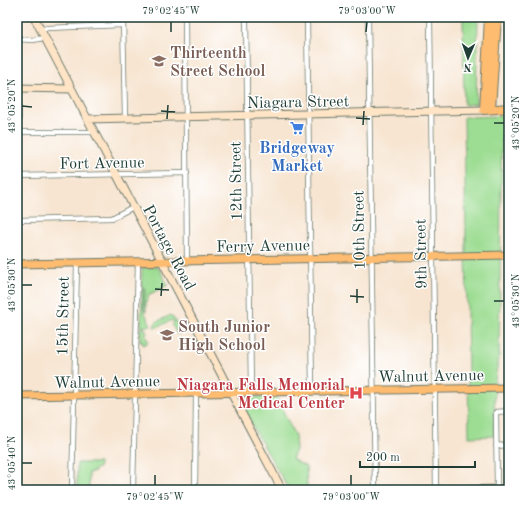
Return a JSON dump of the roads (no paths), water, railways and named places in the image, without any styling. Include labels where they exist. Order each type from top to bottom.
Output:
[{"type":"highway","points":[[488,110],[489,17]]},
{"type":"highway","points":[[488,110],[497,17]]},
{"type":"highway","name":"Niagara Street","points":[[488,110],[509,108]]},
{"type":"main road","name":"Ferry Avenue","points":[[17,264],[509,255]]},
{"type":"main road","name":"Walnut Avenue","points":[[17,396],[509,388]]},
{"type":"street","name":"Portage Road","points":[[34,17],[282,490]]},
{"type":"street","points":[[123,17],[125,118]]},
{"type":"street","points":[[185,17],[188,260]]},
{"type":"street","name":"12th Street","points":[[246,17],[251,392]]},
{"type":"street","points":[[307,17],[312,391]]},
{"type":"street","name":"10th Street","points":[[368,17],[375,490]]},
{"type":"street","name":"9th Street","points":[[430,17],[436,490]]},
{"type":"street","points":[[41,30],[47,28],[123,25]]},
{"type":"street","points":[[17,39],[33,40],[44,38]]},
{"type":"street","points":[[17,192],[18,88],[71,89]]},
{"type":"street","name":"Niagara Street","points":[[87,119],[488,110]]},
{"type":"street","points":[[18,132],[94,132]]},
{"type":"street","name":"Fort Avenue","points":[[17,176],[187,173]]},
{"type":"street","points":[[17,220],[112,218],[133,207]]},
{"type":"street","points":[[133,490],[138,261]]},
{"type":"street","name":"15th Street","points":[[72,490],[77,262]]},
{"type":"street","points":[[195,490],[196,393]]},
{"type":"street","points":[[497,489],[496,412],[509,411]]},
{"type":"street","points":[[496,446],[509,446]]},
{"type":"street","points":[[436,490],[509,489]]},
{"type":"place","name":"Thirteenth Street School","points":[[159,61]]},
{"type":"place","name":"Bridgeway Market","points":[[297,128]]},
{"type":"place","name":"South Junior High School","points":[[167,335]]},
{"type":"place","name":"Niagara Falls Memorial Medical Center","points":[[356,393]]}]
